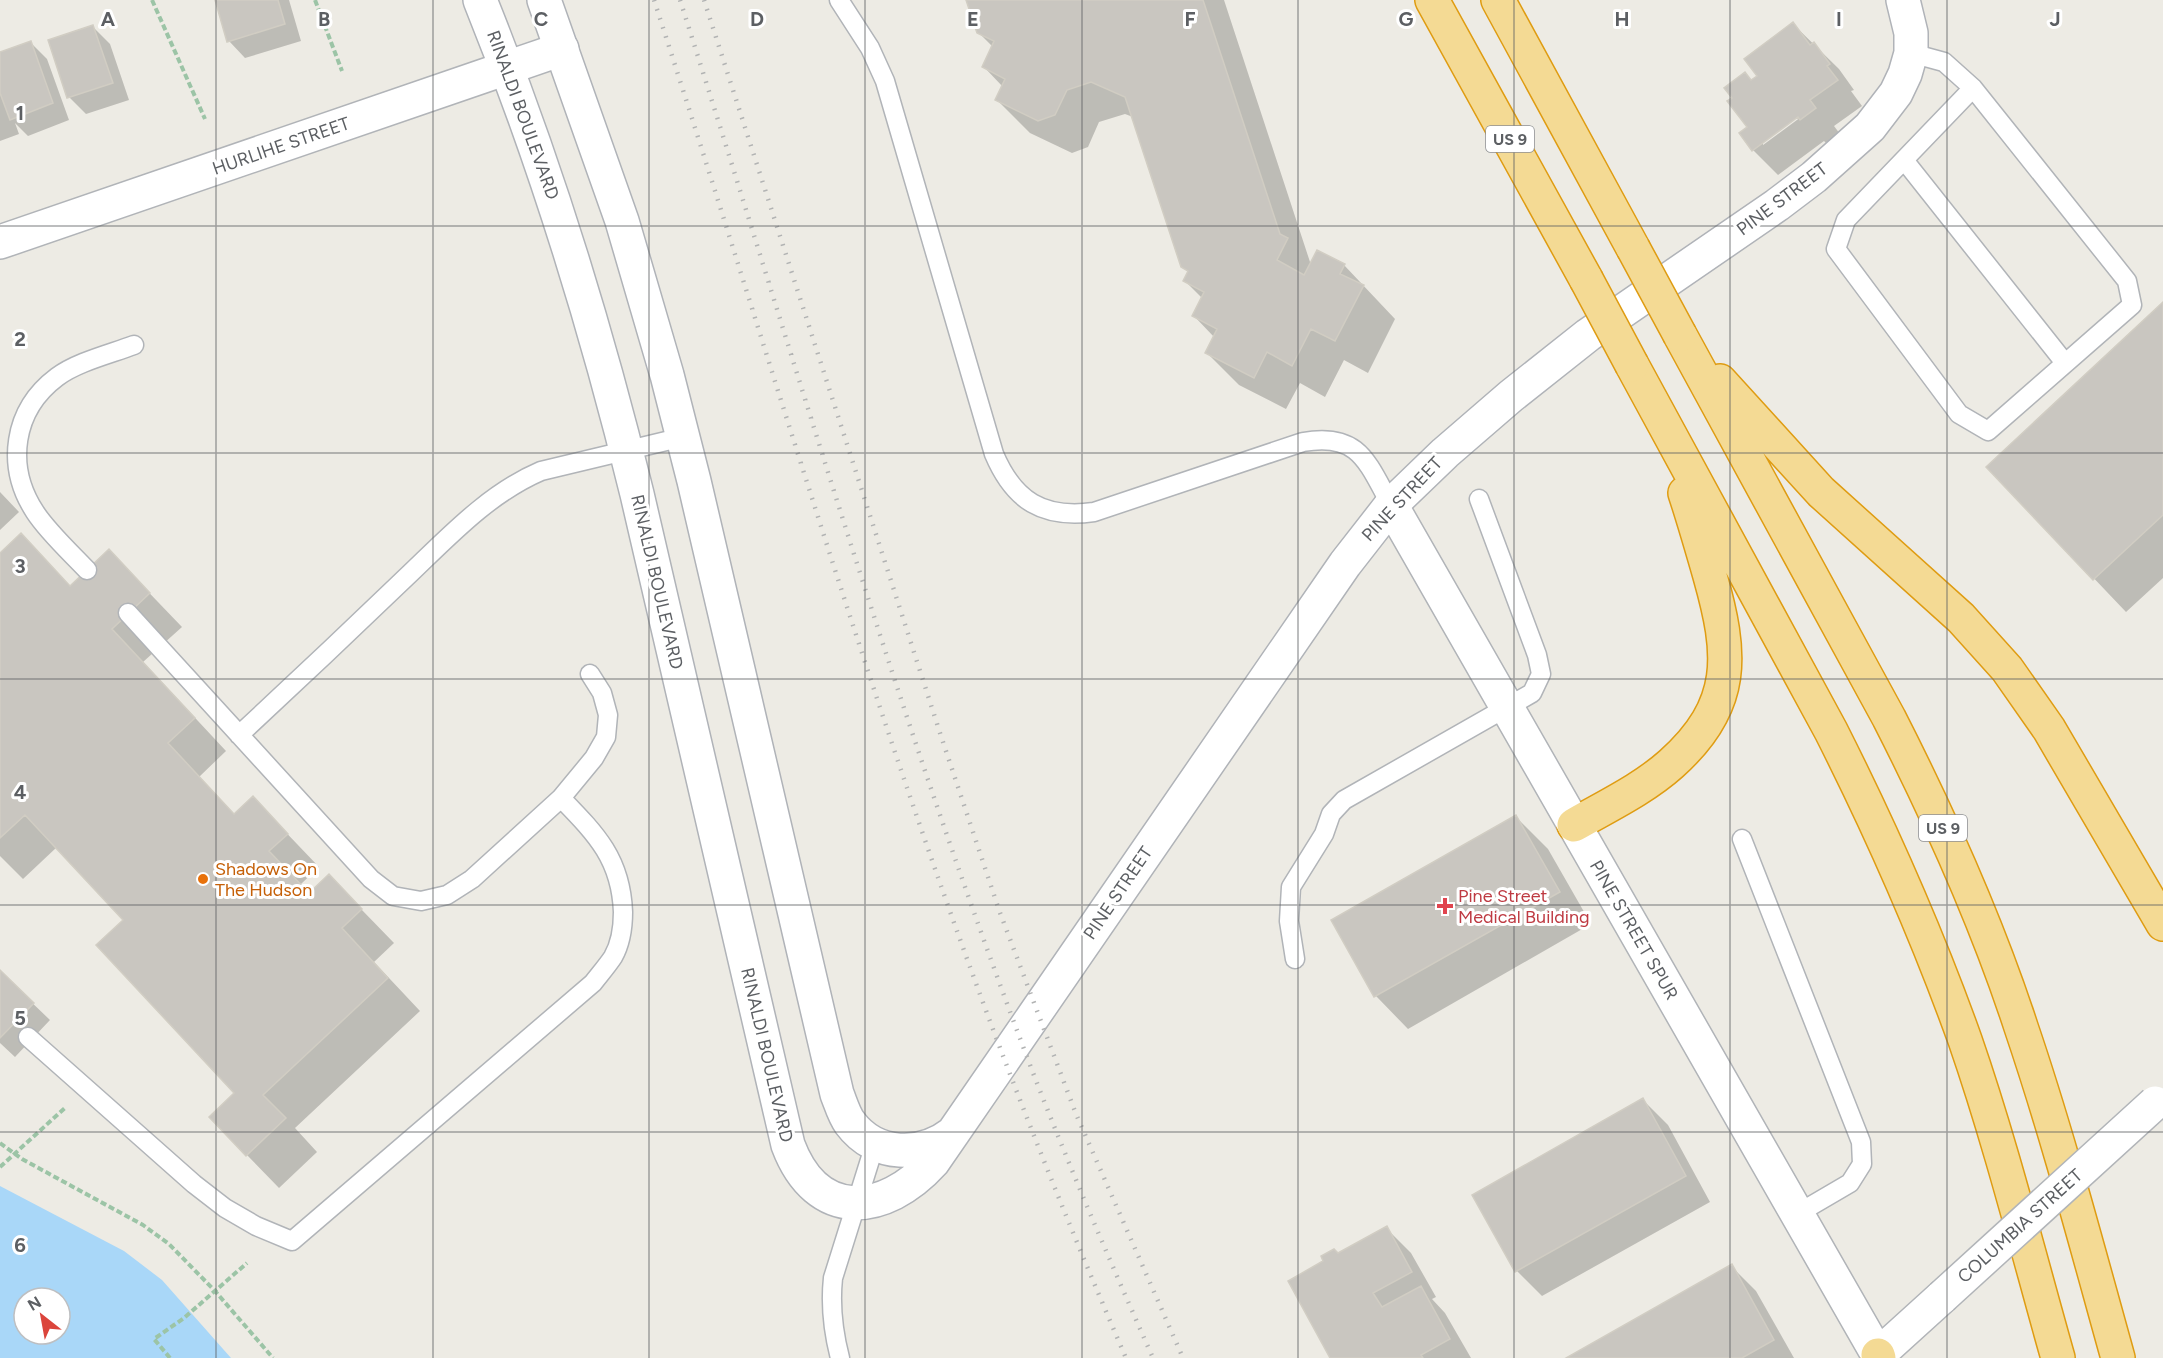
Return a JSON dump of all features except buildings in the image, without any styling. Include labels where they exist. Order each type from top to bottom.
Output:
[{"type":"highway","name":"US 9","points":[[1432,0],[1586,279],[1831,731],[1862,793],[1917,915],[1946,988],[1986,1105],[2058,1358]]},
{"type":"highway","name":"US 9","points":[[1498,0],[1924,787],[1974,901],[2010,996],[2035,1070],[2118,1358]]},
{"type":"highway","points":[[1680,335],[1821,492],[1961,618],[2007,669],[2049,729],[2163,924]]},
{"type":"highway","points":[[1574,825],[1643,785],[1671,764],[1698,736],[1714,709],[1724,683],[1726,656],[1716,599],[1688,501],[1650,398]]},
{"type":"street","name":"RINALDI BOULEVARD","points":[[480,0],[507,68],[566,239],[609,383],[627,450],[788,1145],[800,1171],[811,1182],[834,1198],[856,1203],[870,1203],[907,1186],[933,1162],[954,1131]]},
{"type":"street","points":[[544,0],[622,220],[654,328],[683,437],[837,1094],[851,1124],[874,1144],[888,1150],[918,1150],[943,1140],[954,1131]]},
{"type":"street","name":"PINE STREET","points":[[954,1131],[1345,564],[1391,505],[1477,425],[1588,335],[1777,205],[1870,127],[1896,93],[1911,53],[1911,33],[1903,0]]},
{"type":"street","name":"HURLIHE STREET","points":[[0,242],[562,49]]},
{"type":"street","name":"PINE STREET SPUR","points":[[1391,505],[1878,1357]]},
{"type":"street","name":"COLUMBIA STREET","points":[[1878,1357],[2159,1100]]},
{"type":"lane","points":[[839,0],[870,48],[885,81],[994,454],[1007,481],[1019,495],[1055,513],[1074,515],[1094,512],[1303,442],[1322,439],[1337,440],[1350,446],[1363,458],[1391,505]]},
{"type":"lane","points":[[1911,53],[1944,62],[1973,88],[2127,281],[2132,305],[1988,430],[1959,414],[1836,249],[1846,220],[1973,88]]},
{"type":"lane","points":[[1904,160],[2065,363]]},
{"type":"lane","points":[[87,570],[35,513],[21,486],[16,456],[20,424],[35,398],[58,376],[134,345]]},
{"type":"lane","points":[[239,735],[456,531],[502,492],[541,471],[683,437]]},
{"type":"lane","points":[[1295,959],[1289,921],[1291,887],[1324,834],[1331,814],[1344,800],[1532,693],[1541,674],[1537,655],[1479,499]]},
{"type":"lane","points":[[128,613],[371,879],[393,896],[421,901],[447,895],[472,879],[561,798],[594,758],[606,738],[608,716],[602,693],[590,674]]},
{"type":"lane","points":[[28,1037],[194,1184],[225,1208],[256,1226],[292,1241],[593,983],[613,956],[623,930],[622,893],[612,859],[591,830],[561,798]]},
{"type":"lane","points":[[1742,839],[1861,1142],[1862,1164],[1850,1183],[1797,1214]]},
{"type":"lane","points":[[840,1358],[832,1327],[833,1278],[874,1144]]},
{"type":"path","points":[[152,0],[205,119]]},
{"type":"path","points":[[315,0],[342,71]]},
{"type":"path","points":[[0,1167],[86,1089]]},
{"type":"path","points":[[0,1143],[14,1155],[143,1225],[169,1244],[215,1291],[273,1358]]},
{"type":"path","points":[[169,1358],[154,1340],[184,1318],[247,1263]]},
{"type":"water","points":[[0,1186],[124,1251],[162,1280],[231,1358],[0,1358]]},
{"type":"railway","points":[[654,0],[899,764],[988,1016],[1072,1230],[1126,1358]]},
{"type":"railway","points":[[680,0],[850,542],[939,811],[1035,1078],[1092,1219],[1153,1358]]},
{"type":"railway","points":[[704,0],[999,910],[1076,1114],[1183,1358]]},
{"type":"place","name":"Shadows On The Hudson","points":[[203,879]]},
{"type":"place","name":"Pine Street Medical Building","points":[[1445,906]]}]
